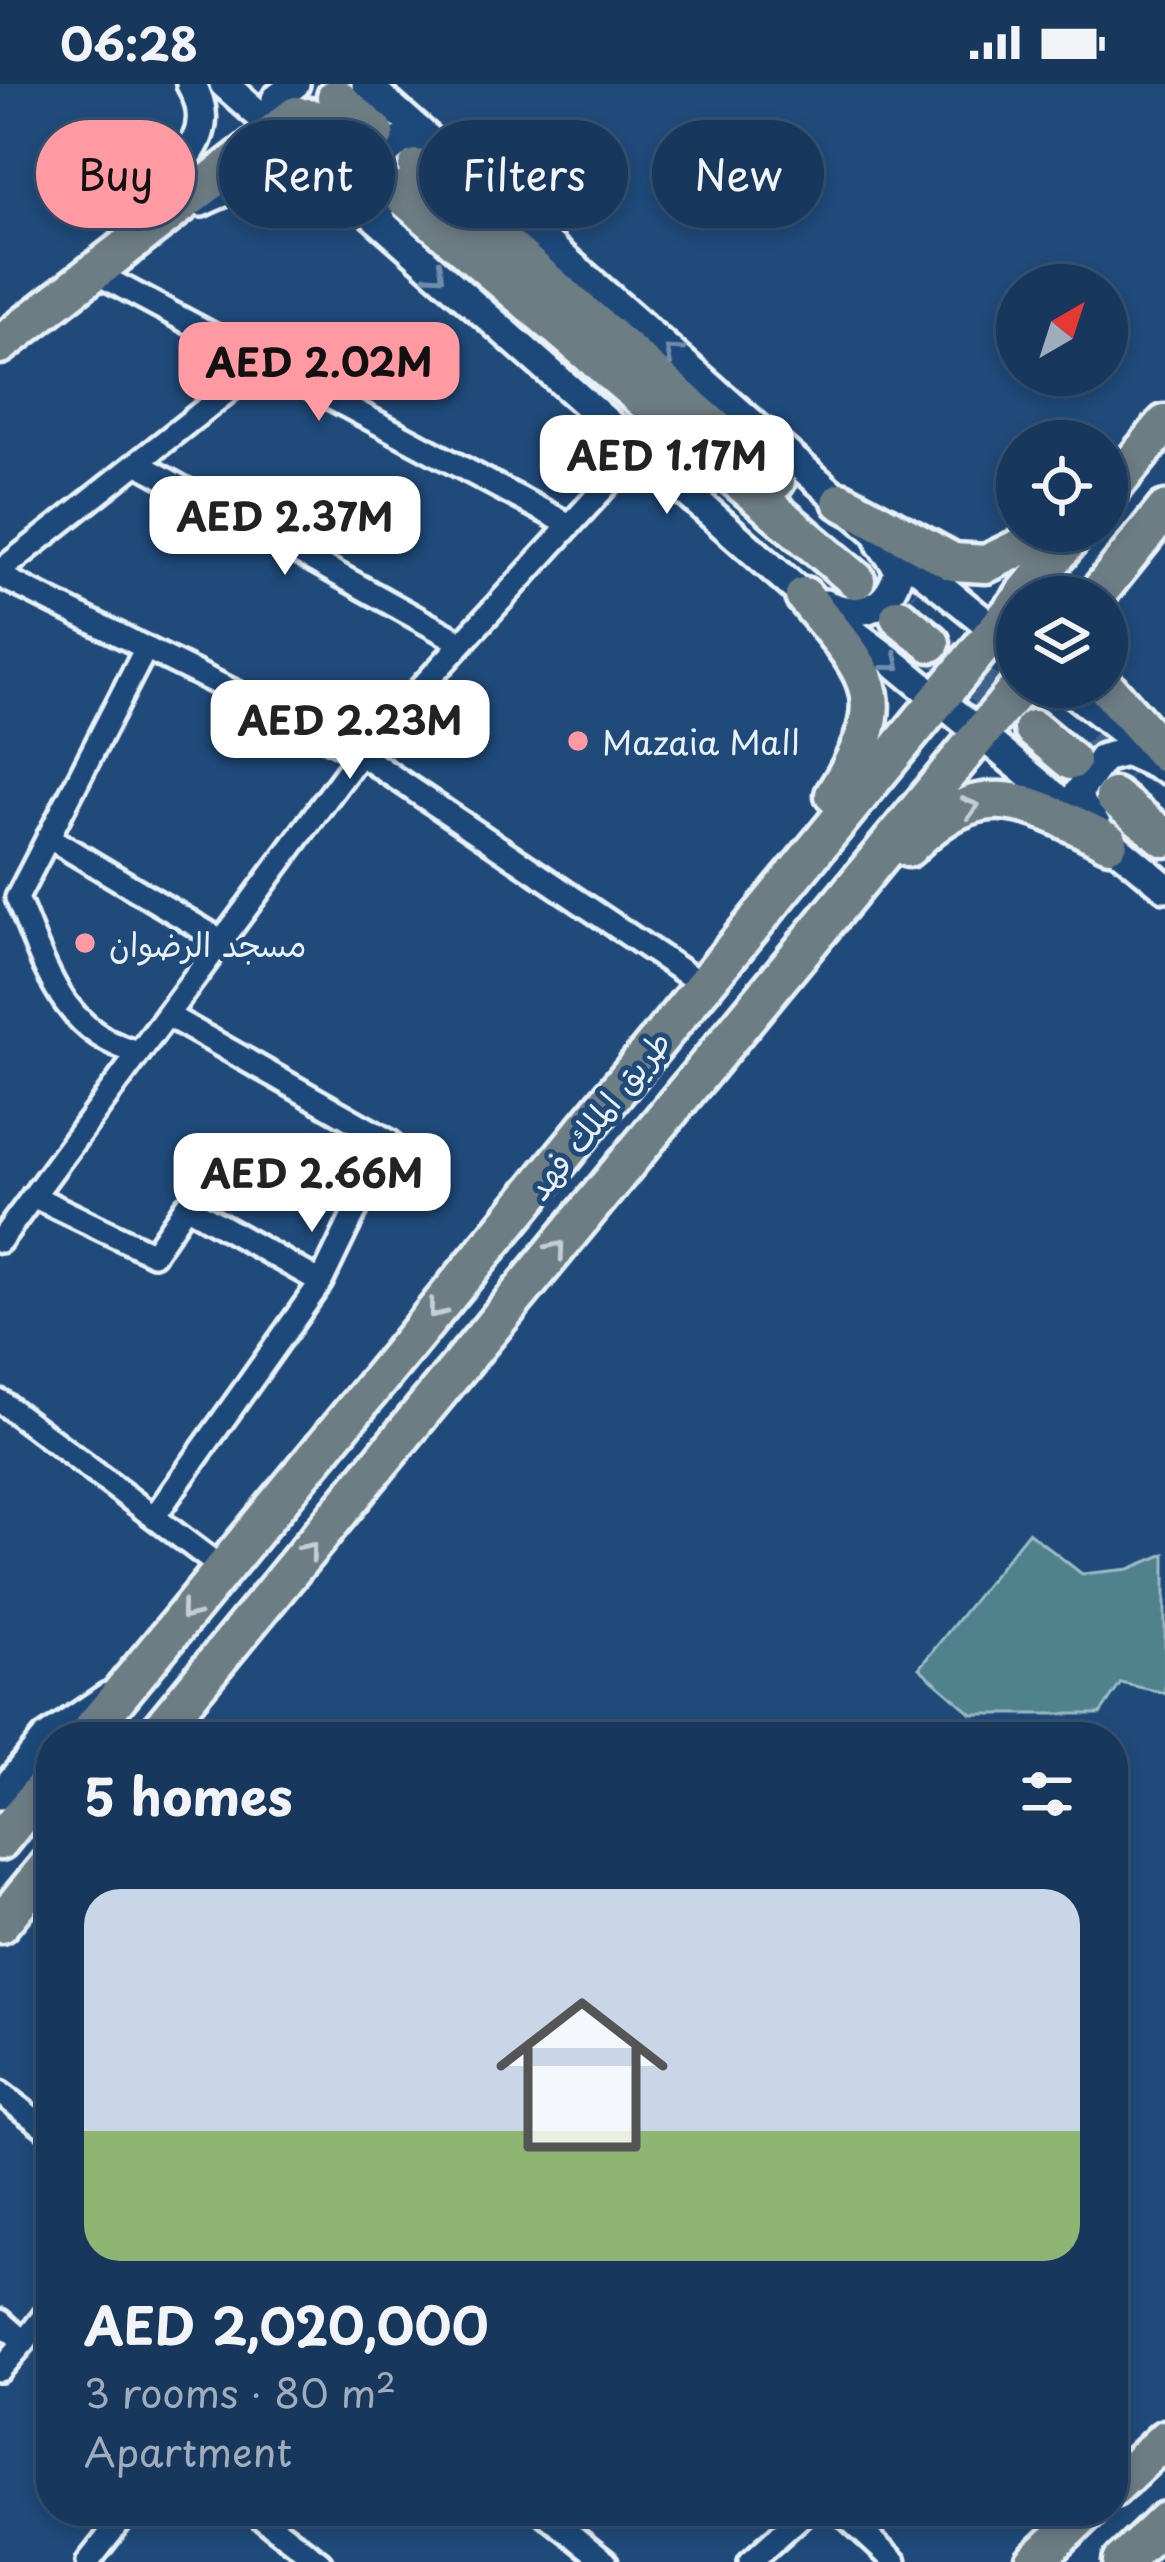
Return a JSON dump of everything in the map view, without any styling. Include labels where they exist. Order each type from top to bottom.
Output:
[{"type":"main road","points":[[195,181],[305,103],[330,120]]},
{"type":"main road","points":[[410,184],[863,571]]},
{"type":"main road","points":[[0,316],[128,228]]},
{"type":"main road","points":[[0,345],[94,272],[137,228]]},
{"type":"main road","points":[[1128,469],[1165,424]]},
{"type":"main road","points":[[846,506],[952,562],[986,564],[1011,552]]},
{"type":"main road","points":[[1113,576],[1165,510]]},
{"type":"main road","points":[[1125,576],[1136,548]]},
{"type":"main road","points":[[751,927],[862,750],[871,723],[867,681],[852,654],[804,596]]},
{"type":"main road","points":[[905,607],[937,634]]},
{"type":"main road","name":"طريق الملك فهد","points":[[97,1722],[937,700],[996,638]]},
{"type":"main road","name":"طريق الملك فهد","points":[[166,1722],[1001,708]]},
{"type":"main road","points":[[1124,708],[1165,754]]},
{"type":"main road","points":[[1049,709],[1078,752]]},
{"type":"main road","points":[[1165,806],[1122,788],[1165,838]]},
{"type":"main road","points":[[791,965],[936,820],[966,805],[1004,800],[1036,805],[1109,842]]},
{"type":"main road","points":[[0,1840],[36,1796]]},
{"type":"main road","points":[[0,1924],[36,1880]]},
{"type":"main road","points":[[1128,2474],[1165,2439]]},
{"type":"main road","points":[[1122,2562],[1165,2521]]},
{"type":"main road","points":[[1034,2562],[1072,2526]]},
{"type":"street","points":[[191,84],[201,101],[202,128],[195,145]]},
{"type":"street","points":[[224,84],[305,103],[846,506],[996,608]]},
{"type":"street","points":[[305,103],[410,184],[639,450],[804,596],[1165,887]]},
{"type":"street","points":[[195,198],[274,177],[299,182],[410,184]]},
{"type":"street","points":[[94,272],[571,525]]},
{"type":"street","points":[[265,362],[0,573],[360,754],[703,985]]},
{"type":"street","points":[[0,1241],[360,754],[639,450]]},
{"type":"street","points":[[137,463],[462,644]]},
{"type":"street","points":[[804,596],[857,613],[875,607],[894,589],[899,569],[846,506]]},
{"type":"street","points":[[139,1053],[114,1047],[63,1006],[16,898],[146,648]]},
{"type":"street","points":[[1049,709],[1165,767]]},
{"type":"street","points":[[1109,842],[1080,802],[1078,793],[1090,773],[1103,758],[1127,752],[1165,767]]},
{"type":"street","points":[[48,837],[222,941]]},
{"type":"street","points":[[154,1517],[321,1282],[389,1141],[166,1016]]},
{"type":"street","points":[[33,1196],[153,1254],[186,1206],[321,1282]]},
{"type":"street","points":[[0,1401],[223,1569]]},
{"type":"street","points":[[71,1722],[131,1681]]},
{"type":"street","points":[[0,1795],[36,1751]]},
{"type":"street","points":[[0,2093],[36,2121]]},
{"type":"street","points":[[0,2321],[24,2342]]},
{"type":"street","points":[[0,2370],[36,2326]]},
{"type":"street","points":[[88,2562],[116,2526]]},
{"type":"street","points":[[273,2526],[320,2562]]},
{"type":"street","points":[[560,2526],[606,2562]]},
{"type":"street","points":[[750,2562],[790,2526]]},
{"type":"street","points":[[856,2526],[895,2562]]},
{"type":"green space","points":[[1028,1532],[1082,1574],[1129,1569],[1165,1554],[1165,1693],[1121,1683],[1100,1714],[972,1714],[919,1668]]},
{"type":"tunnel","points":[[869,562],[912,598]]},
{"type":"tunnel","points":[[931,643],[1033,729]]},
{"type":"tunnel","points":[[1086,743],[1129,779]]},
{"type":"place","name":"Mazaia Mall","points":[[578,741]]},
{"type":"place","name":"مسجد الرضوان","points":[[85,943]]}]
